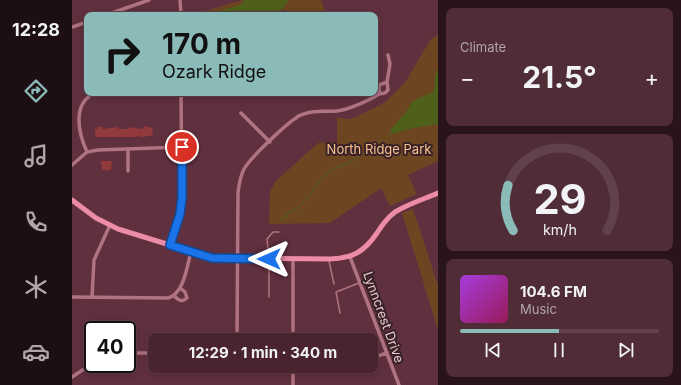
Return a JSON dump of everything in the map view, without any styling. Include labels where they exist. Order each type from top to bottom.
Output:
[{"type":"street","points":[[115,12],[149,0]]},
{"type":"street","points":[[180,0],[181,12]]},
{"type":"street","points":[[72,28],[84,23]]},
{"type":"street","points":[[387,82],[379,85],[379,94],[385,93],[388,90],[387,82],[390,64],[388,55]]},
{"type":"street","points":[[87,152],[76,127],[75,117],[80,103],[89,96]]},
{"type":"street","points":[[170,245],[181,208],[182,197],[181,96]]},
{"type":"street","points":[[237,333],[238,199],[240,179],[247,164],[292,120],[301,115],[315,111],[345,110],[375,96]]},
{"type":"street","points":[[241,113],[270,142]]},
{"type":"street","points":[[72,165],[87,152],[98,150],[182,147]]},
{"type":"street","points":[[128,149],[128,170]]},
{"type":"street","points":[[72,200],[88,212],[110,225],[212,258],[329,259],[350,256],[367,246],[385,222],[396,212],[437,195]]},
{"type":"street","points":[[92,297],[94,260],[110,225]]},
{"type":"street","points":[[72,297],[168,298],[174,296],[180,288],[191,252]]},
{"type":"street","name":"Lynncrest Drive","points":[[350,256],[399,385]]},
{"type":"street","points":[[293,259],[293,333]]},
{"type":"street","points":[[174,296],[180,301],[187,298],[185,292],[180,288]]},
{"type":"street","points":[[136,353],[148,353]]},
{"type":"street","points":[[378,356],[386,353]]},
{"type":"street","points":[[72,377],[84,369]]},
{"type":"street","points":[[293,373],[293,385]]},
{"type":"lane","points":[[269,297],[269,259],[267,239],[273,232],[279,232]]},
{"type":"lane","points":[[329,259],[334,284]]},
{"type":"lane","points":[[340,313],[336,292],[360,282]]},
{"type":"green space","points":[[321,0],[325,12],[289,12],[285,10],[279,12],[201,12],[240,1]]},
{"type":"green space","name":"North Ridge Park","points":[[438,35],[438,161],[408,175],[417,194],[390,206],[381,188],[330,223],[269,224],[270,192],[276,181],[318,143],[337,142],[337,118],[351,119],[384,103],[404,84],[431,39]]},
{"type":"green space","points":[[413,209],[438,286],[438,330],[402,213]]},
{"type":"shaded area","points":[[245,0],[289,0],[281,10],[273,12],[216,12],[240,5]]},
{"type":"shaded area","points":[[438,69],[438,124],[413,128],[393,134],[391,133],[391,129],[406,112],[413,101],[433,92],[435,86],[435,76]]},
{"type":"building","points":[[144,126],[152,128],[153,135],[143,137],[95,137],[95,129],[98,129],[97,127],[103,127],[103,129],[118,127],[118,129],[129,129],[129,127],[141,129],[144,128]]},
{"type":"building","points":[[101,161],[112,161],[111,170],[102,170]]},
{"type":"waterway","points":[[386,137],[392,133]]},
{"type":"waterway","points":[[279,220],[286,217],[289,212],[298,208],[311,194],[322,178],[331,170],[351,162],[383,139]]},
{"type":"route","points":[[182,147],[182,197],[180,214],[170,245],[218,259],[269,259]]}]
